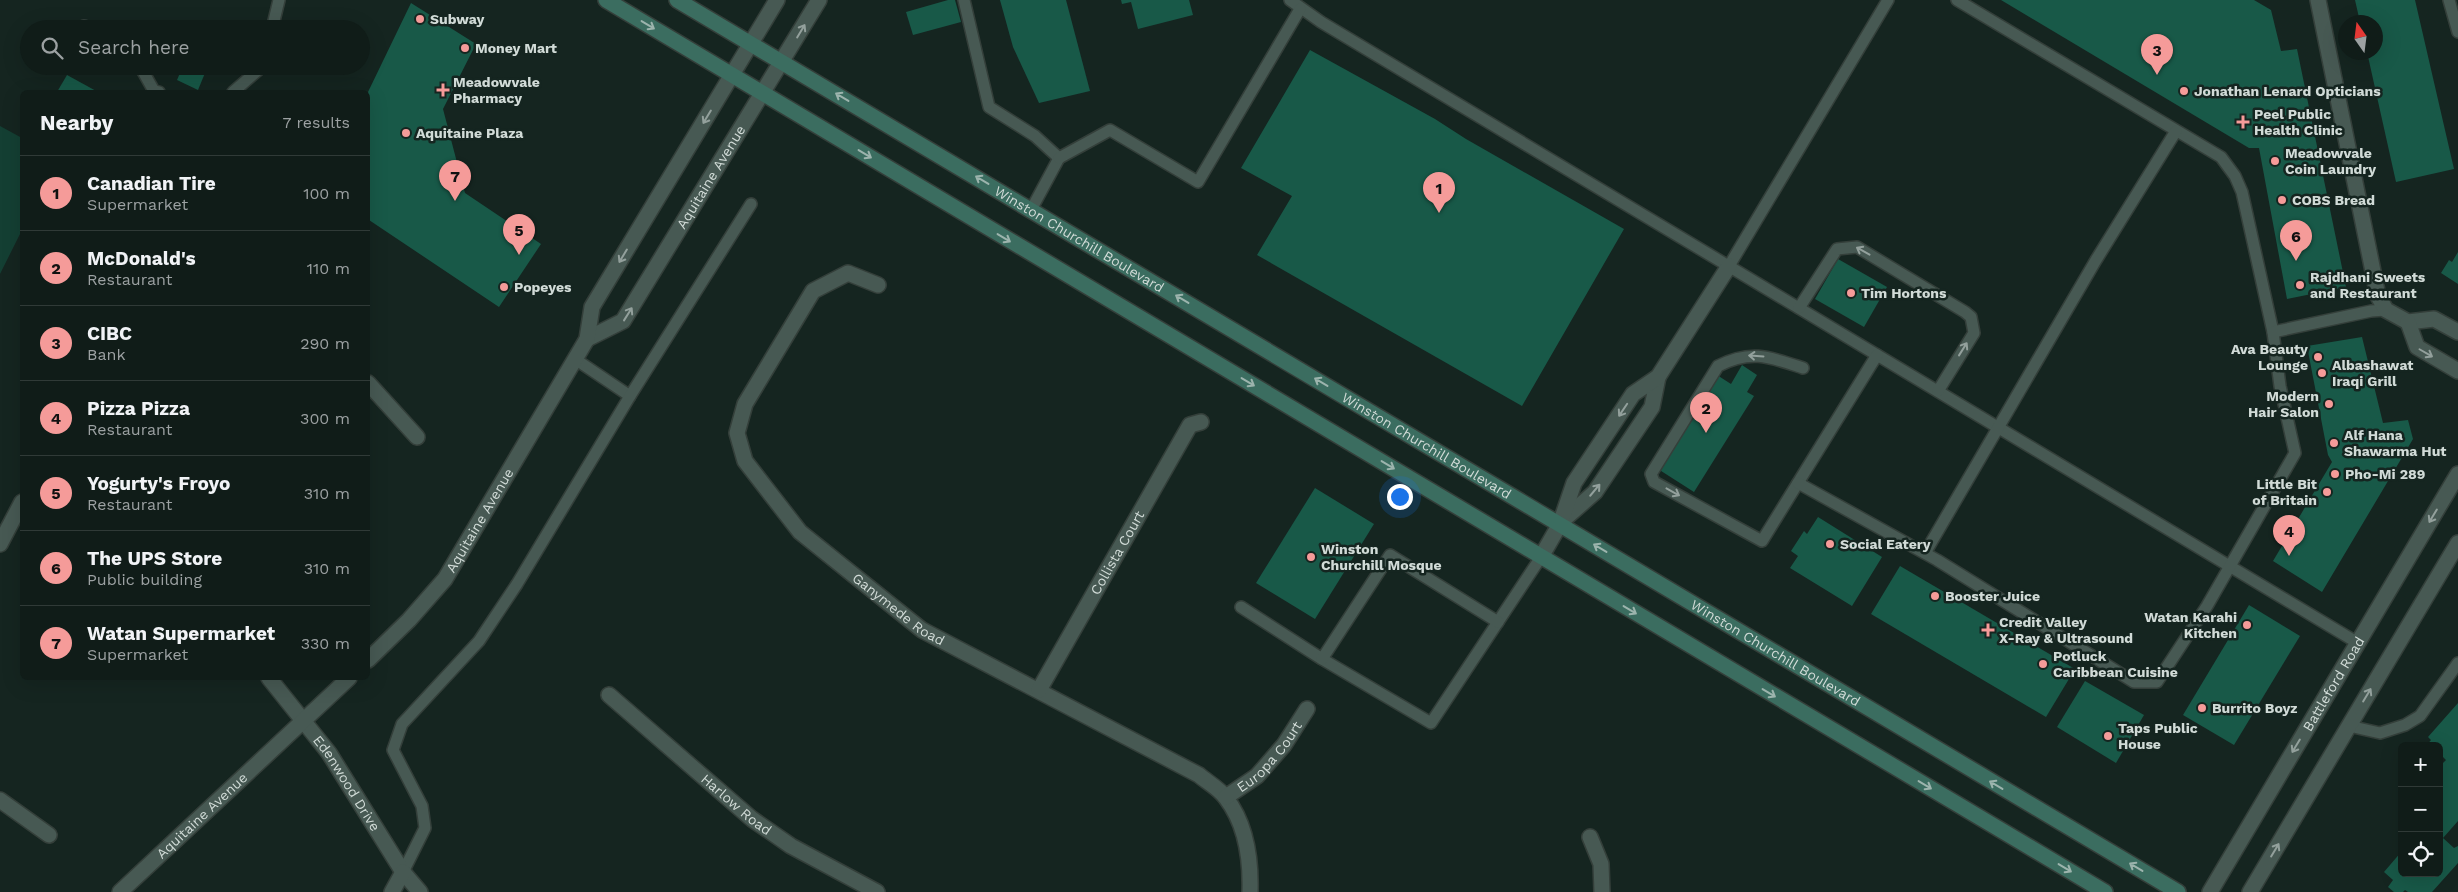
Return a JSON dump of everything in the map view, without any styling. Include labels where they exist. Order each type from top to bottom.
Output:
[{"type":"main road","points":[[606,0],[2105,892]]},
{"type":"main road","name":"Winston Churchill Boulevard","points":[[677,0],[2178,892]]},
{"type":"street","name":"Aquitaine Avenue","points":[[370,658],[409,620],[445,579],[587,339],[592,307],[777,0]]},
{"type":"street","name":"Aquitaine Avenue","points":[[587,339],[623,321],[819,0]]},
{"type":"street","points":[[2318,0],[2378,296],[2386,310],[2408,322],[2434,319],[2458,332]]},
{"type":"street","points":[[1560,524],[1595,492],[1647,415],[1652,407],[1658,377],[1729,266]]},
{"type":"street","name":"Ganymede Road","points":[[878,285],[848,273],[813,291],[746,404],[737,433],[745,461],[800,532],[922,630],[1199,775],[1226,797],[1238,821],[1247,846],[1250,892]]},
{"type":"street","points":[[2408,322],[2417,347],[2458,371]]},
{"type":"street","points":[[1541,557],[1560,524],[1574,483],[1633,394],[1658,377]]},
{"type":"street","points":[[370,385],[417,437]]},
{"type":"street","name":"Collista Court","points":[[1039,690],[1190,425],[1201,422]]},
{"type":"street","name":"Battleford Road","points":[[2210,892],[2458,474]]},
{"type":"street","points":[[0,544],[20,506]]},
{"type":"street","points":[[2250,892],[2458,543]]},
{"type":"street","name":"Edenwood Drive","points":[[271,680],[304,720],[328,753],[403,872],[420,892]]},
{"type":"street","name":"Aquitaine Avenue","points":[[120,892],[347,680]]},
{"type":"street","name":"Harlow Road","points":[[609,695],[752,819],[791,846],[877,892]]},
{"type":"street","name":"Europa Court","points":[[1226,797],[1258,776],[1284,745],[1307,710]]},
{"type":"street","points":[[0,800],[49,835]]},
{"type":"street","points":[[1590,837],[1601,864],[1602,892]]},
{"type":"street","points":[[392,892],[403,872]]},
{"type":"lane","points":[[274,20],[279,0]]},
{"type":"lane","points":[[964,0],[989,107],[1035,136],[1059,158]]},
{"type":"lane","points":[[1290,0],[1300,9],[2358,643]]},
{"type":"lane","points":[[1729,266],[1888,0]]},
{"type":"lane","points":[[1798,483],[1925,553],[2134,682],[2157,682],[2207,606],[2228,565],[2295,453],[2280,386],[2273,332],[2251,229],[2235,176],[2221,157],[1957,0]]},
{"type":"lane","points":[[2450,0],[2458,32]]},
{"type":"lane","points":[[1031,210],[1059,158],[1110,130],[1198,182],[1300,9]]},
{"type":"lane","points":[[145,75],[153,90]]},
{"type":"lane","points":[[234,90],[252,75]]},
{"type":"lane","points":[[1925,553],[2096,260],[2176,131]]},
{"type":"lane","points":[[403,872],[425,828],[422,806],[393,750],[402,724],[478,641],[517,584],[630,396],[751,204]]},
{"type":"lane","points":[[1800,308],[1837,250],[1844,248],[1857,247],[1924,287],[1965,312],[1971,317],[1974,325],[1974,332],[1938,391]]},
{"type":"lane","points":[[2273,332],[2364,312],[2386,310]]},
{"type":"lane","points":[[1803,368],[1756,354],[1734,358],[1718,366],[1651,474],[1654,482],[1762,541],[1877,355]]},
{"type":"lane","points":[[575,359],[630,396]]},
{"type":"lane","points":[[1322,659],[1390,555],[1498,622]]},
{"type":"lane","points":[[1241,607],[1322,659],[1431,723],[1541,557]]},
{"type":"lane","points":[[2349,726],[2380,733],[2405,726],[2420,716],[2458,663]]},
{"type":"green space","points":[[0,126],[20,137],[20,234],[0,274]]},
{"type":"building","points":[[948,0],[955,0],[961,22],[913,35],[906,12]]},
{"type":"building","points":[[1000,0],[1066,0],[1090,91],[1039,103],[1013,47]]},
{"type":"building","points":[[1121,0],[1189,0],[1193,15],[1138,29],[1131,2],[1122,4]]},
{"type":"building","points":[[2001,0],[2254,0],[2271,10],[2281,51],[2297,49],[2346,287],[2287,299],[2259,148],[2249,148]]},
{"type":"building","points":[[2355,0],[2415,0],[2454,169],[2396,182],[2369,60],[2383,60],[2383,15],[2358,15]]},
{"type":"building","points":[[411,3],[476,44],[443,109],[465,193],[541,244],[499,307],[370,221],[369,90]]},
{"type":"building","points":[[1310,50],[1435,119],[1466,139],[1624,229],[1522,406],[1257,255],[1292,196],[1241,168]]},
{"type":"building","points":[[67,75],[94,90],[58,90]]},
{"type":"building","points":[[179,75],[204,75],[198,90],[177,80]]},
{"type":"building","points":[[2458,252],[2458,284],[2441,273],[2449,260],[2452,262]]},
{"type":"building","name":"Tim Hortons","points":[[1838,259],[1887,287],[1864,327],[1815,299]]},
{"type":"building","points":[[2362,337],[2383,423],[2408,420],[2413,439],[2322,592],[2273,561],[2332,462],[2328,455],[2307,346]]},
{"type":"building","points":[[1742,365],[1757,375],[1747,392],[1754,396],[1694,492],[1658,469],[1717,375],[1731,384]]},
{"type":"building","points":[[1315,488],[1374,524],[1315,619],[1256,583]]},
{"type":"building","points":[[1818,517],[1882,557],[1852,606],[1790,568],[1798,556],[1791,551],[1804,531],[1807,534]]},
{"type":"building","points":[[1900,566],[2075,669],[2046,717],[1871,614]]},
{"type":"building","points":[[2249,605],[2300,636],[2234,745],[2183,715]]},
{"type":"building","points":[[2085,681],[2144,715],[2116,763],[2057,727]]},
{"type":"building","points":[[2458,703],[2458,821],[2443,838],[2443,763],[2446,760],[2443,757],[2443,742],[2429,742],[2431,740],[2428,737]]},
{"type":"building","points":[[2443,838],[2454,848],[2458,846],[2458,863],[2432,892],[2408,892],[2405,890],[2403,892],[2394,892],[2388,887],[2393,880],[2384,872],[2398,856],[2398,877],[2443,877]]},
{"type":"place","name":"Subway","points":[[420,19]]},
{"type":"place","name":"Money Mart","points":[[465,48]]},
{"type":"place","name":"CIBC","points":[[2157,75]]},
{"type":"place","name":"Meadowvale Pharmacy","points":[[443,90]]},
{"type":"place","name":"Jonathan Lenard Opticians","points":[[2184,91]]},
{"type":"place","name":"Peel Public Health Clinic","points":[[2243,122]]},
{"type":"place","name":"Aquitaine Plaza","points":[[406,133]]},
{"type":"place","name":"Meadowvale Coin Laundry","points":[[2275,161]]},
{"type":"place","name":"COBS Bread","points":[[2282,200]]},
{"type":"place","name":"Watan Supermarket","points":[[455,201]]},
{"type":"place","name":"Canadian Tire","points":[[1439,213]]},
{"type":"place","name":"Yogurty's Froyo","points":[[519,255]]},
{"type":"place","name":"The UPS Store","points":[[2296,261]]},
{"type":"place","name":"Rajdhani Sweets and Restaurant","points":[[2300,285]]},
{"type":"place","name":"Popeyes","points":[[504,287]]},
{"type":"place","name":"Tim Hortons","points":[[1851,293]]},
{"type":"place","name":"Ava Beauty Lounge","points":[[2318,357]]},
{"type":"place","name":"Albashawat Iraqi Grill","points":[[2322,373]]},
{"type":"place","name":"Modern Hair Salon","points":[[2329,404]]},
{"type":"place","name":"McDonald's","points":[[1706,433]]},
{"type":"place","name":"Alf Hana Shawarma Hut","points":[[2334,443]]},
{"type":"place","name":"Pho-Mi 289","points":[[2335,474]]},
{"type":"place","name":"Little Bit of Britain","points":[[2327,492]]},
{"type":"place","name":"Social Eatery","points":[[1830,544]]},
{"type":"place","name":"Pizza Pizza","points":[[2289,556]]},
{"type":"place","name":"Winston Churchill Mosque","points":[[1311,557]]},
{"type":"place","name":"Booster Juice","points":[[1935,596]]},
{"type":"place","name":"Watan Karahi Kitchen","points":[[2247,625]]},
{"type":"place","name":"Credit Valley X-Ray & Ultrasound","points":[[1988,630]]},
{"type":"place","name":"Potluck Caribbean Cuisine","points":[[2043,664]]},
{"type":"place","name":"Burrito Boyz","points":[[2202,708]]},
{"type":"place","name":"Taps Public House","points":[[2108,736]]}]
